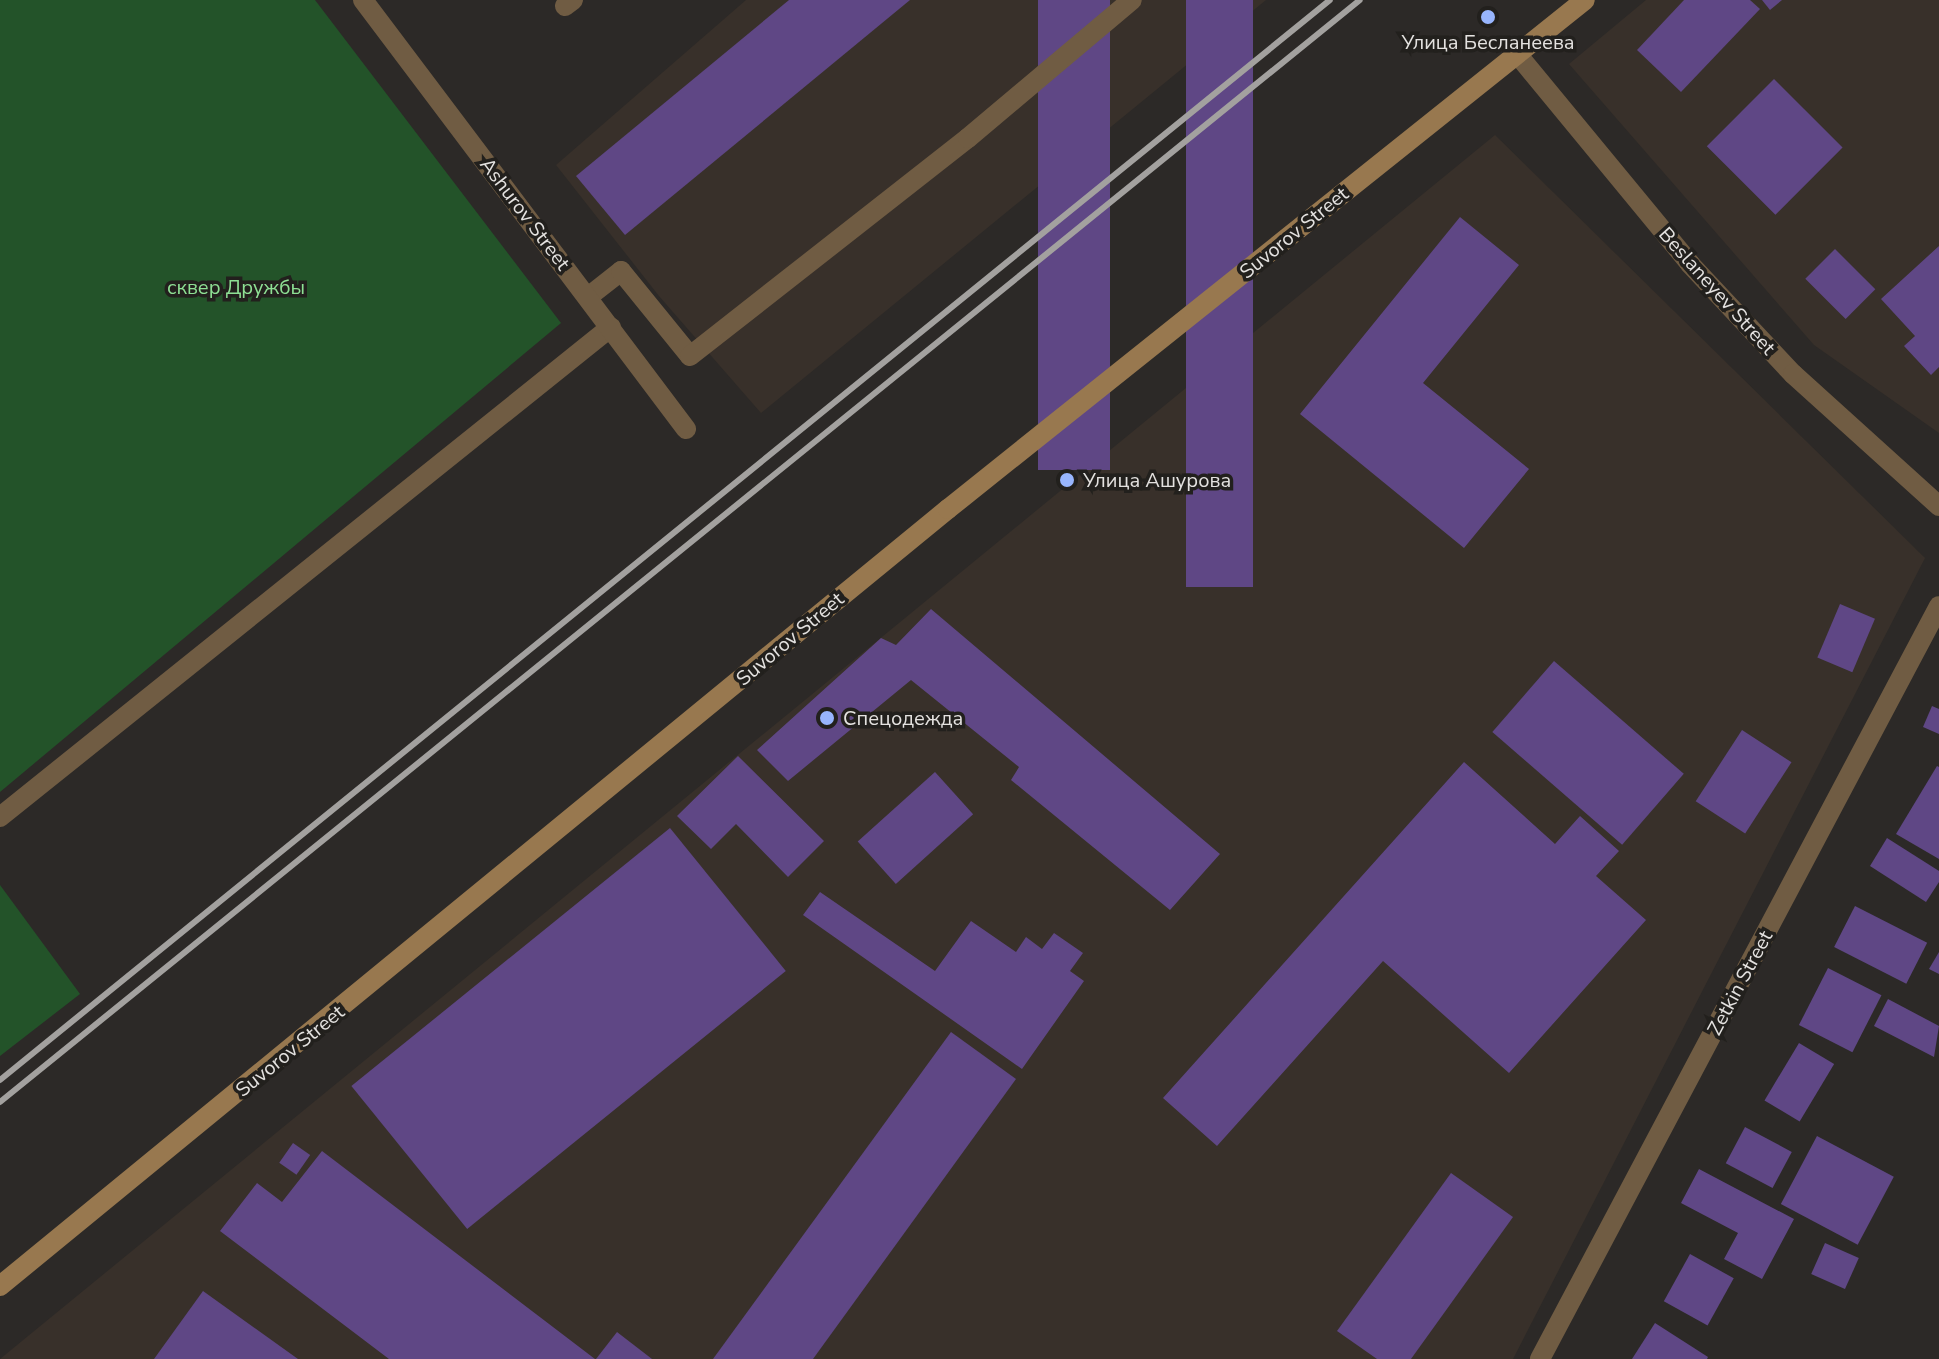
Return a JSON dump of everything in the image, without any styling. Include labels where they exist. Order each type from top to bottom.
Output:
[{"type":"main road","name":"Suvorov Street","points":[[0,1286],[948,509],[1585,0]]},
{"type":"street","name":"Ashurov Street","points":[[363,0],[686,429]]},
{"type":"street","points":[[588,297],[621,271],[690,356],[968,138],[1132,0]]},
{"type":"street","name":"Beslaneyev Street","points":[[1518,55],[1690,264],[1793,374],[1939,506]]},
{"type":"street","points":[[0,817],[611,327]]},
{"type":"street","name":"Zetkin Street","points":[[1540,1359],[1939,606]]},
{"type":"shaded area","points":[[746,0],[1266,0],[761,413],[659,296],[556,165]]},
{"type":"shaded area","points":[[1646,0],[1939,0],[1939,433],[1814,345],[1569,64]]},
{"type":"shaded area","points":[[1495,135],[1925,558],[1513,1359],[0,1359]]},
{"type":"green space","name":"сквер Дружбы","points":[[0,0],[315,0],[561,323],[0,792]]},
{"type":"green space","points":[[0,885],[80,994],[0,1056]]},
{"type":"building","points":[[789,0],[910,0],[625,235],[576,176]]},
{"type":"building","points":[[1038,0],[1110,0],[1110,470],[1038,470]]},
{"type":"building","points":[[1186,0],[1253,0],[1253,587],[1186,587]]},
{"type":"building","points":[[1684,0],[1750,0],[1760,9],[1681,92],[1637,50]]},
{"type":"building","points":[[1762,0],[1782,0],[1770,10]]},
{"type":"building","points":[[1774,79],[1843,148],[1775,215],[1707,146]]},
{"type":"building","points":[[1460,217],[1519,265],[1423,383],[1529,469],[1464,548],[1300,414]]},
{"type":"building","points":[[1939,246],[1939,367],[1931,375],[1904,346],[1915,336],[1881,299]]},
{"type":"building","points":[[1835,249],[1875,289],[1846,319],[1805,279]]},
{"type":"building","points":[[1840,604],[1875,619],[1852,672],[1817,657]]},
{"type":"building","points":[[931,609],[1220,854],[1170,910],[1011,780],[1019,767],[911,680],[788,781],[757,750],[881,638],[896,645]]},
{"type":"building","points":[[1554,661],[1684,774],[1622,845],[1492,732]]},
{"type":"building","points":[[1932,706],[1939,709],[1939,734],[1923,727]]},
{"type":"building","points":[[1742,730],[1791,762],[1745,833],[1696,801]]},
{"type":"building","points":[[738,756],[824,841],[788,877],[736,824],[711,849],[677,816]]},
{"type":"building","points":[[1464,762],[1555,844],[1580,816],[1619,851],[1596,876],[1646,920],[1509,1073],[1383,961],[1217,1146],[1163,1098]]},
{"type":"building","points":[[1939,767],[1939,859],[1896,834]]},
{"type":"building","points":[[935,772],[973,814],[896,884],[858,842]]},
{"type":"building","points":[[670,828],[786,971],[467,1229],[351,1086]]},
{"type":"building","points":[[1887,838],[1939,871],[1939,882],[1926,902],[1870,866]]},
{"type":"building","points":[[820,892],[935,971],[971,921],[1016,952],[1026,937],[1042,949],[1054,933],[1083,953],[1070,971],[1084,981],[1022,1069],[803,915]]},
{"type":"building","points":[[1855,906],[1927,943],[1906,984],[1834,947]]},
{"type":"building","points":[[1939,952],[1939,974],[1929,969]]},
{"type":"building","points":[[1828,968],[1881,995],[1852,1052],[1799,1025]]},
{"type":"building","points":[[1888,999],[1939,1026],[1934,1057],[1874,1026]]},
{"type":"building","points":[[951,1032],[1016,1079],[813,1359],[713,1359]]},
{"type":"building","points":[[1799,1043],[1834,1064],[1800,1122],[1764,1100]]},
{"type":"building","points":[[1745,1127],[1792,1152],[1773,1188],[1726,1163]]},
{"type":"building","points":[[1817,1136],[1894,1177],[1858,1245],[1781,1204]]},
{"type":"building","points":[[293,1143],[310,1155],[296,1175],[279,1163]]},
{"type":"building","points":[[322,1151],[595,1359],[389,1359],[220,1231],[257,1183],[282,1202]]},
{"type":"building","points":[[1699,1169],[1794,1219],[1762,1279],[1724,1259],[1738,1233],[1681,1203]]},
{"type":"building","points":[[1451,1173],[1513,1217],[1411,1359],[1377,1359],[1337,1331]]},
{"type":"building","points":[[1825,1243],[1859,1258],[1845,1289],[1811,1274]]},
{"type":"building","points":[[1690,1254],[1734,1278],[1708,1325],[1664,1301]]},
{"type":"building","points":[[203,1291],[298,1359],[154,1359]]},
{"type":"building","points":[[1655,1323],[1708,1357],[1707,1359],[1632,1359]]},
{"type":"building","points":[[617,1332],[652,1359],[596,1359]]},
{"type":"railway","points":[[0,1080],[1330,0]]},
{"type":"railway","points":[[0,1102],[1360,0]]},
{"type":"place","name":"Улица Бесланеева","points":[[1488,17]]},
{"type":"place","name":"Улица Ашурова","points":[[1067,480]]},
{"type":"place","name":"Спецодежда","points":[[827,718]]}]
